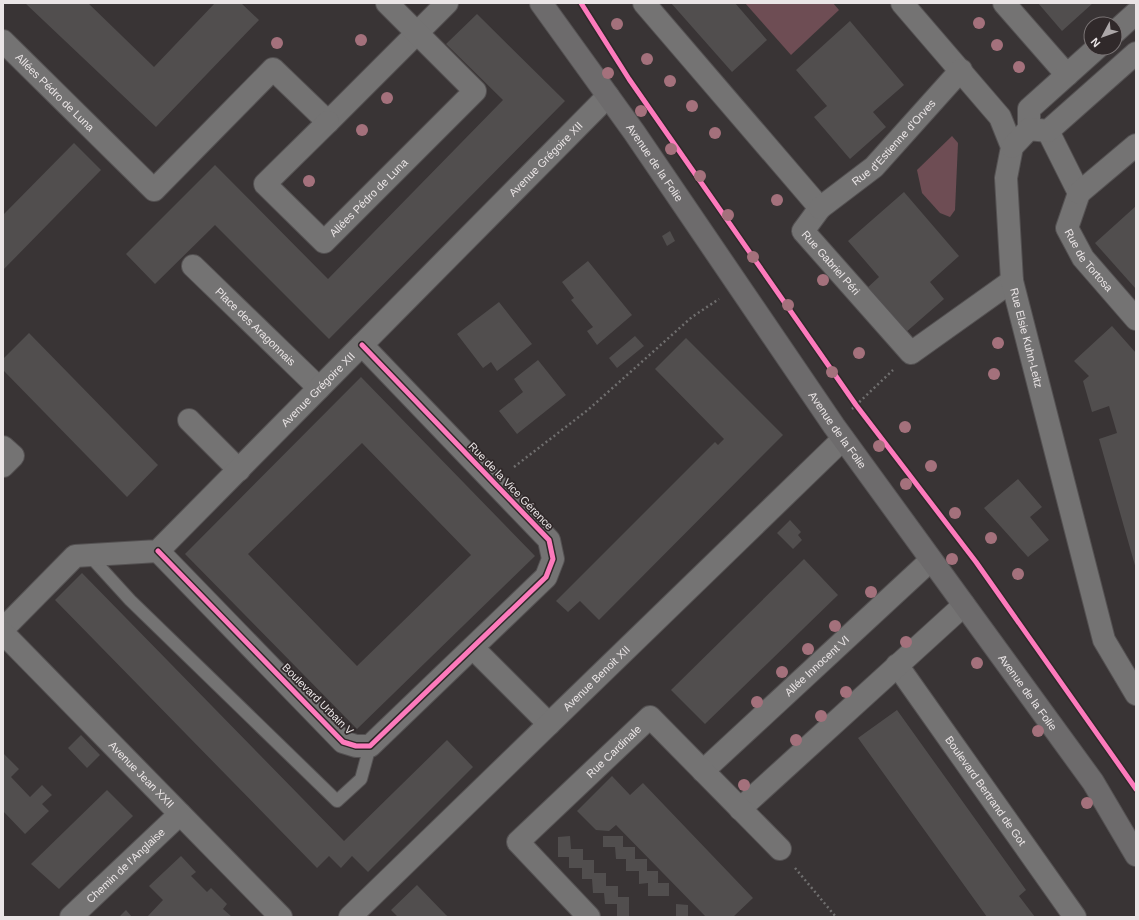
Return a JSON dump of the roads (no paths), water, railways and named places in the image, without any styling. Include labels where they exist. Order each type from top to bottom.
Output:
[{"type":"main road","name":"Avenue de la Folie","points":[[541,3],[608,96],[739,285],[838,432],[1093,782],[1136,855]]},
{"type":"street","points":[[387,3],[418,33]]},
{"type":"street","name":"Allées Pédro de Luna","points":[[418,33],[475,91],[324,242],[265,184],[447,3]]},
{"type":"street","points":[[644,3],[820,208]]},
{"type":"street","points":[[902,3],[1000,117],[1012,147],[1038,130],[1136,53]]},
{"type":"street","points":[[1004,3],[1067,75]]},
{"type":"street","points":[[1123,25],[1136,13]]},
{"type":"street","name":"Allées Pédro de Luna","points":[[3,41],[154,190],[273,69],[328,122]]},
{"type":"street","points":[[1088,56],[1029,109],[1038,130],[1079,193],[1136,145]]},
{"type":"street","name":"Rue d'Estienne d'Orves","points":[[820,208],[874,167],[961,70]]},
{"type":"street","name":"Avenue Grégoire XII","points":[[158,551],[608,96]]},
{"type":"street","name":"Rue Elsie Kuhn-Leitz","points":[[1012,147],[1006,178],[1012,281],[1104,640],[1136,694]]},
{"type":"street","name":"Rue de Tortosa","points":[[1079,193],[1067,228],[1083,258],[1136,319]]},
{"type":"street","name":"Rue Gabriel Péri","points":[[820,208],[803,231],[911,353],[1012,281]]},
{"type":"street","name":"Place des Aragonnais","points":[[193,266],[319,388]]},
{"type":"street","name":"Rue de la Vice Gérence","points":[[362,345],[549,540],[553,559],[546,577],[473,648]]},
{"type":"street","points":[[189,420],[239,470]]},
{"type":"street","name":"Avenue Benoit XII","points":[[350,917],[549,724],[838,432]]},
{"type":"street","points":[[3,447],[13,456],[3,466]]},
{"type":"street","points":[[3,629],[75,556],[158,551]]},
{"type":"street","name":"Boulevard Urbain V","points":[[158,551],[343,742],[356,746],[370,746]]},
{"type":"street","name":"Allée Innocent VI","points":[[703,770],[931,560]]},
{"type":"street","points":[[740,809],[964,605]]},
{"type":"street","name":"Avenue Jean XXII","points":[[3,633],[281,917]]},
{"type":"street","points":[[370,746],[473,648],[549,724]]},
{"type":"street","name":"Boulevard Bertrand de Got","points":[[897,665],[1075,917]]},
{"type":"street","name":"Rue Cardinale","points":[[589,917],[518,842],[650,717],[780,849]]},
{"type":"street","name":"Chemin de l'Anglaise","points":[[71,917],[180,814]]},
{"type":"lane","points":[[89,555],[130,600],[337,802],[361,779],[370,746]]}]
